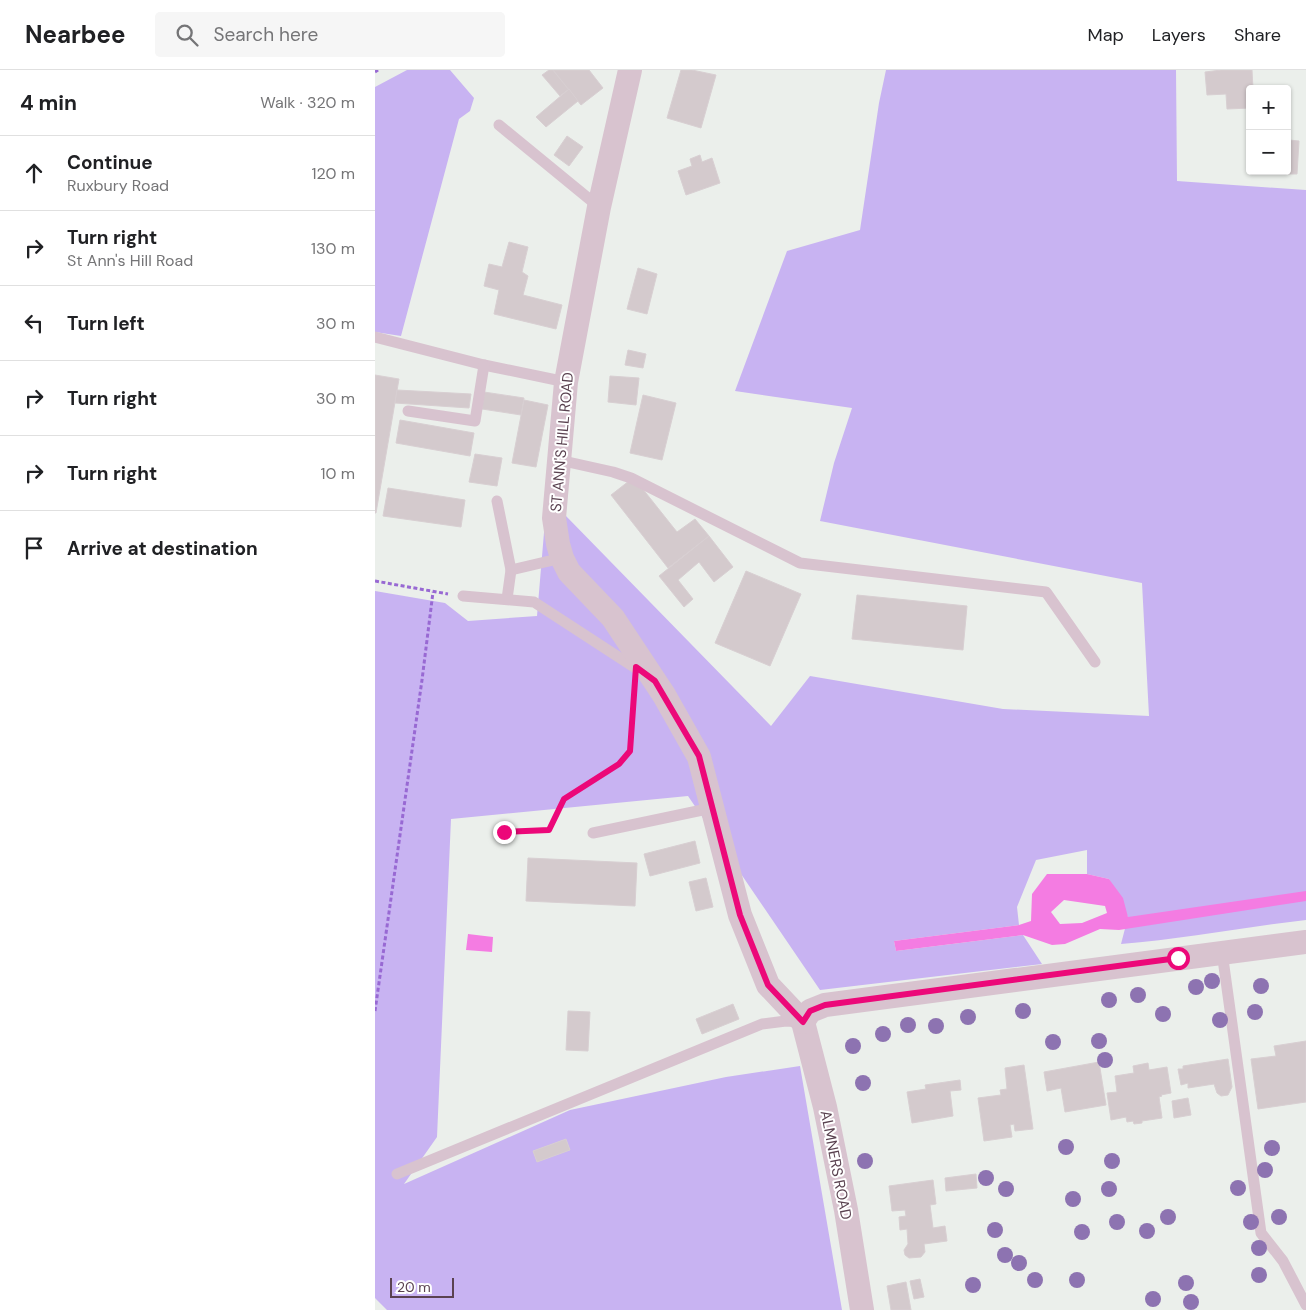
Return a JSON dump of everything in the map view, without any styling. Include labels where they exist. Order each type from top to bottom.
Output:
[{"type":"street","name":"ST ANN'S HILL ROAD","points":[[630,70],[599,206],[566,382],[554,518],[562,558],[569,572],[613,618],[645,674],[699,756],[740,915],[768,985],[803,1022]]},
{"type":"street","points":[[803,1022],[810,1011],[825,1005],[1306,942]]},
{"type":"street","name":"ALMNERS ROAD","points":[[803,1022],[825,1107],[845,1207],[862,1310]]},
{"type":"lane","points":[[499,124],[599,206]]},
{"type":"lane","points":[[375,337],[566,382]]},
{"type":"lane","points":[[407,411],[475,421],[484,364]]},
{"type":"lane","points":[[559,460],[631,478],[800,563],[1046,592],[1095,662]]},
{"type":"lane","points":[[497,501],[511,570],[507,599]]},
{"type":"lane","points":[[511,570],[562,558]]},
{"type":"lane","points":[[463,596],[534,602],[645,674]]},
{"type":"lane","points":[[593,833],[713,808]]},
{"type":"lane","points":[[1221,952],[1261,1234],[1283,1261],[1306,1305]]},
{"type":"lane","points":[[397,1174],[762,1024],[786,1021],[803,1022]]},
{"type":"path","points":[[375,72],[379,70]]},
{"type":"path","points":[[375,581],[463,596]]},
{"type":"path","points":[[375,1011],[433,592]]},
{"type":"path","points":[[504,832],[549,830],[564,799],[619,764],[630,751],[645,674]]},
{"type":"shaded area","points":[[407,70],[450,70],[474,98],[470,111],[459,119],[401,336],[375,332],[375,87]]},
{"type":"shaded area","points":[[886,70],[1176,70],[1177,181],[1306,190],[1306,920],[1121,944],[1128,917],[1109,879],[1087,874],[1087,850],[1036,860],[1017,907],[1019,925],[894,941],[896,951],[1023,935],[1042,964],[820,990],[688,796],[451,819],[437,1137],[404,1184],[570,1110],[726,1077],[800,1066],[842,1310],[387,1310],[375,1298],[375,591],[445,603],[468,621],[537,616],[549,473],[566,516],[771,726],[810,676],[1003,709],[1149,716],[1142,583],[820,521],[834,463],[852,408],[735,391],[787,251],[860,230],[879,103]]},
{"type":"shaded area","points":[[1047,874],[1087,874],[1109,879],[1123,898],[1128,917],[1306,891],[1306,901],[1119,930],[1100,929],[1065,944],[1052,945],[1023,935],[896,951],[894,941],[1019,925],[1031,921],[1032,894]],"holes":[[[1064,900],[1105,906],[1107,913],[1082,923],[1060,924],[1051,912]]]},
{"type":"shaded area","points":[[468,934],[493,937],[492,952],[466,950]]},
{"type":"building","points":[[549,70],[553,70],[569,89],[560,96],[542,75]]},
{"type":"building","points":[[553,70],[589,70],[603,88],[581,105]]},
{"type":"building","points":[[681,70],[692,70],[716,75],[701,128],[667,118]]},
{"type":"building","points":[[1252,70],[1253,85],[1246,85],[1246,108],[1227,109],[1226,94],[1207,95],[1205,72]]},
{"type":"building","points":[[569,89],[578,101],[546,127],[536,117]]},
{"type":"building","points":[[567,136],[583,147],[569,166],[554,155]]},
{"type":"building","points":[[1291,140],[1299,141],[1297,174],[1291,174]]},
{"type":"building","points":[[700,155],[702,162],[712,158],[720,183],[686,195],[678,171],[692,166],[690,159]]},
{"type":"building","points":[[509,242],[528,247],[522,272],[528,276],[523,295],[562,305],[556,329],[494,314],[499,290],[484,286],[489,264],[502,267]]},
{"type":"building","points":[[638,268],[657,274],[647,314],[627,309]]},
{"type":"building","points":[[628,350],[646,354],[643,368],[625,365]]},
{"type":"building","points":[[375,375],[399,379],[376,513],[375,513]]},
{"type":"building","points":[[610,376],[639,378],[636,405],[608,402]]},
{"type":"building","points":[[397,390],[471,394],[469,408],[395,403]]},
{"type":"building","points":[[484,392],[524,398],[521,415],[482,409]]},
{"type":"building","points":[[643,395],[676,403],[662,460],[630,453]]},
{"type":"building","points":[[524,400],[548,405],[536,467],[512,463]]},
{"type":"building","points":[[400,420],[474,433],[470,456],[396,443]]},
{"type":"building","points":[[475,454],[502,458],[497,486],[469,482]]},
{"type":"building","points":[[629,481],[642,488],[677,532],[695,519],[709,536],[668,568],[611,495]]},
{"type":"building","points":[[388,488],[465,500],[461,527],[383,516]]},
{"type":"building","points":[[709,536],[733,567],[714,582],[699,562],[678,580],[693,599],[684,607],[659,576]]},
{"type":"building","points":[[746,571],[801,594],[770,666],[715,643]]},
{"type":"building","points":[[857,595],[967,606],[963,650],[852,639]]},
{"type":"building","points":[[695,841],[700,863],[650,876],[644,854]]},
{"type":"building","points":[[528,858],[637,863],[635,906],[526,901]]},
{"type":"building","points":[[706,878],[713,907],[696,911],[689,882]]},
{"type":"building","points":[[733,1004],[739,1019],[702,1034],[696,1019]]},
{"type":"building","points":[[568,1011],[590,1012],[588,1051],[566,1050]]},
{"type":"building","points":[[1306,1041],[1306,1102],[1258,1109],[1251,1059],[1276,1056],[1274,1046]]},
{"type":"building","points":[[1228,1059],[1232,1087],[1228,1095],[1221,1096],[1217,1093],[1214,1084],[1188,1088],[1188,1083],[1181,1085],[1178,1069],[1183,1069],[1183,1066]]},
{"type":"building","points":[[1099,1062],[1106,1105],[1065,1112],[1061,1088],[1047,1091],[1044,1072]]},
{"type":"building","points":[[1148,1063],[1149,1070],[1167,1067],[1171,1093],[1159,1097],[1162,1118],[1134,1124],[1133,1121],[1127,1122],[1126,1117],[1111,1120],[1107,1093],[1117,1092],[1115,1076],[1134,1073],[1133,1066]]},
{"type":"building","points":[[1024,1065],[1033,1129],[1015,1131],[1014,1124],[1010,1125],[1012,1137],[984,1141],[978,1098],[1001,1095],[1000,1090],[1007,1089],[1005,1068]]},
{"type":"building","points":[[960,1080],[961,1090],[950,1091],[953,1116],[912,1123],[907,1092],[926,1089],[925,1085]]},
{"type":"building","points":[[1188,1098],[1191,1115],[1174,1118],[1172,1101]]},
{"type":"building","points":[[566,1139],[570,1150],[537,1162],[533,1151]]},
{"type":"building","points":[[976,1174],[977,1188],[946,1191],[945,1178]]},
{"type":"building","points":[[933,1180],[936,1204],[930,1205],[933,1228],[945,1226],[947,1241],[924,1244],[925,1252],[921,1257],[909,1258],[905,1255],[904,1250],[908,1244],[907,1229],[900,1230],[899,1217],[906,1216],[905,1210],[892,1211],[889,1186]]},
{"type":"building","points":[[920,1279],[924,1297],[914,1299],[910,1281]]},
{"type":"building","points":[[906,1282],[911,1310],[891,1310],[887,1286]]},
{"type":"route","points":[[504,832],[549,830],[564,799],[619,764],[630,751],[636,667],[655,681],[699,756],[740,915],[768,985],[803,1022],[810,1011],[825,1005],[1178,958]]}]
